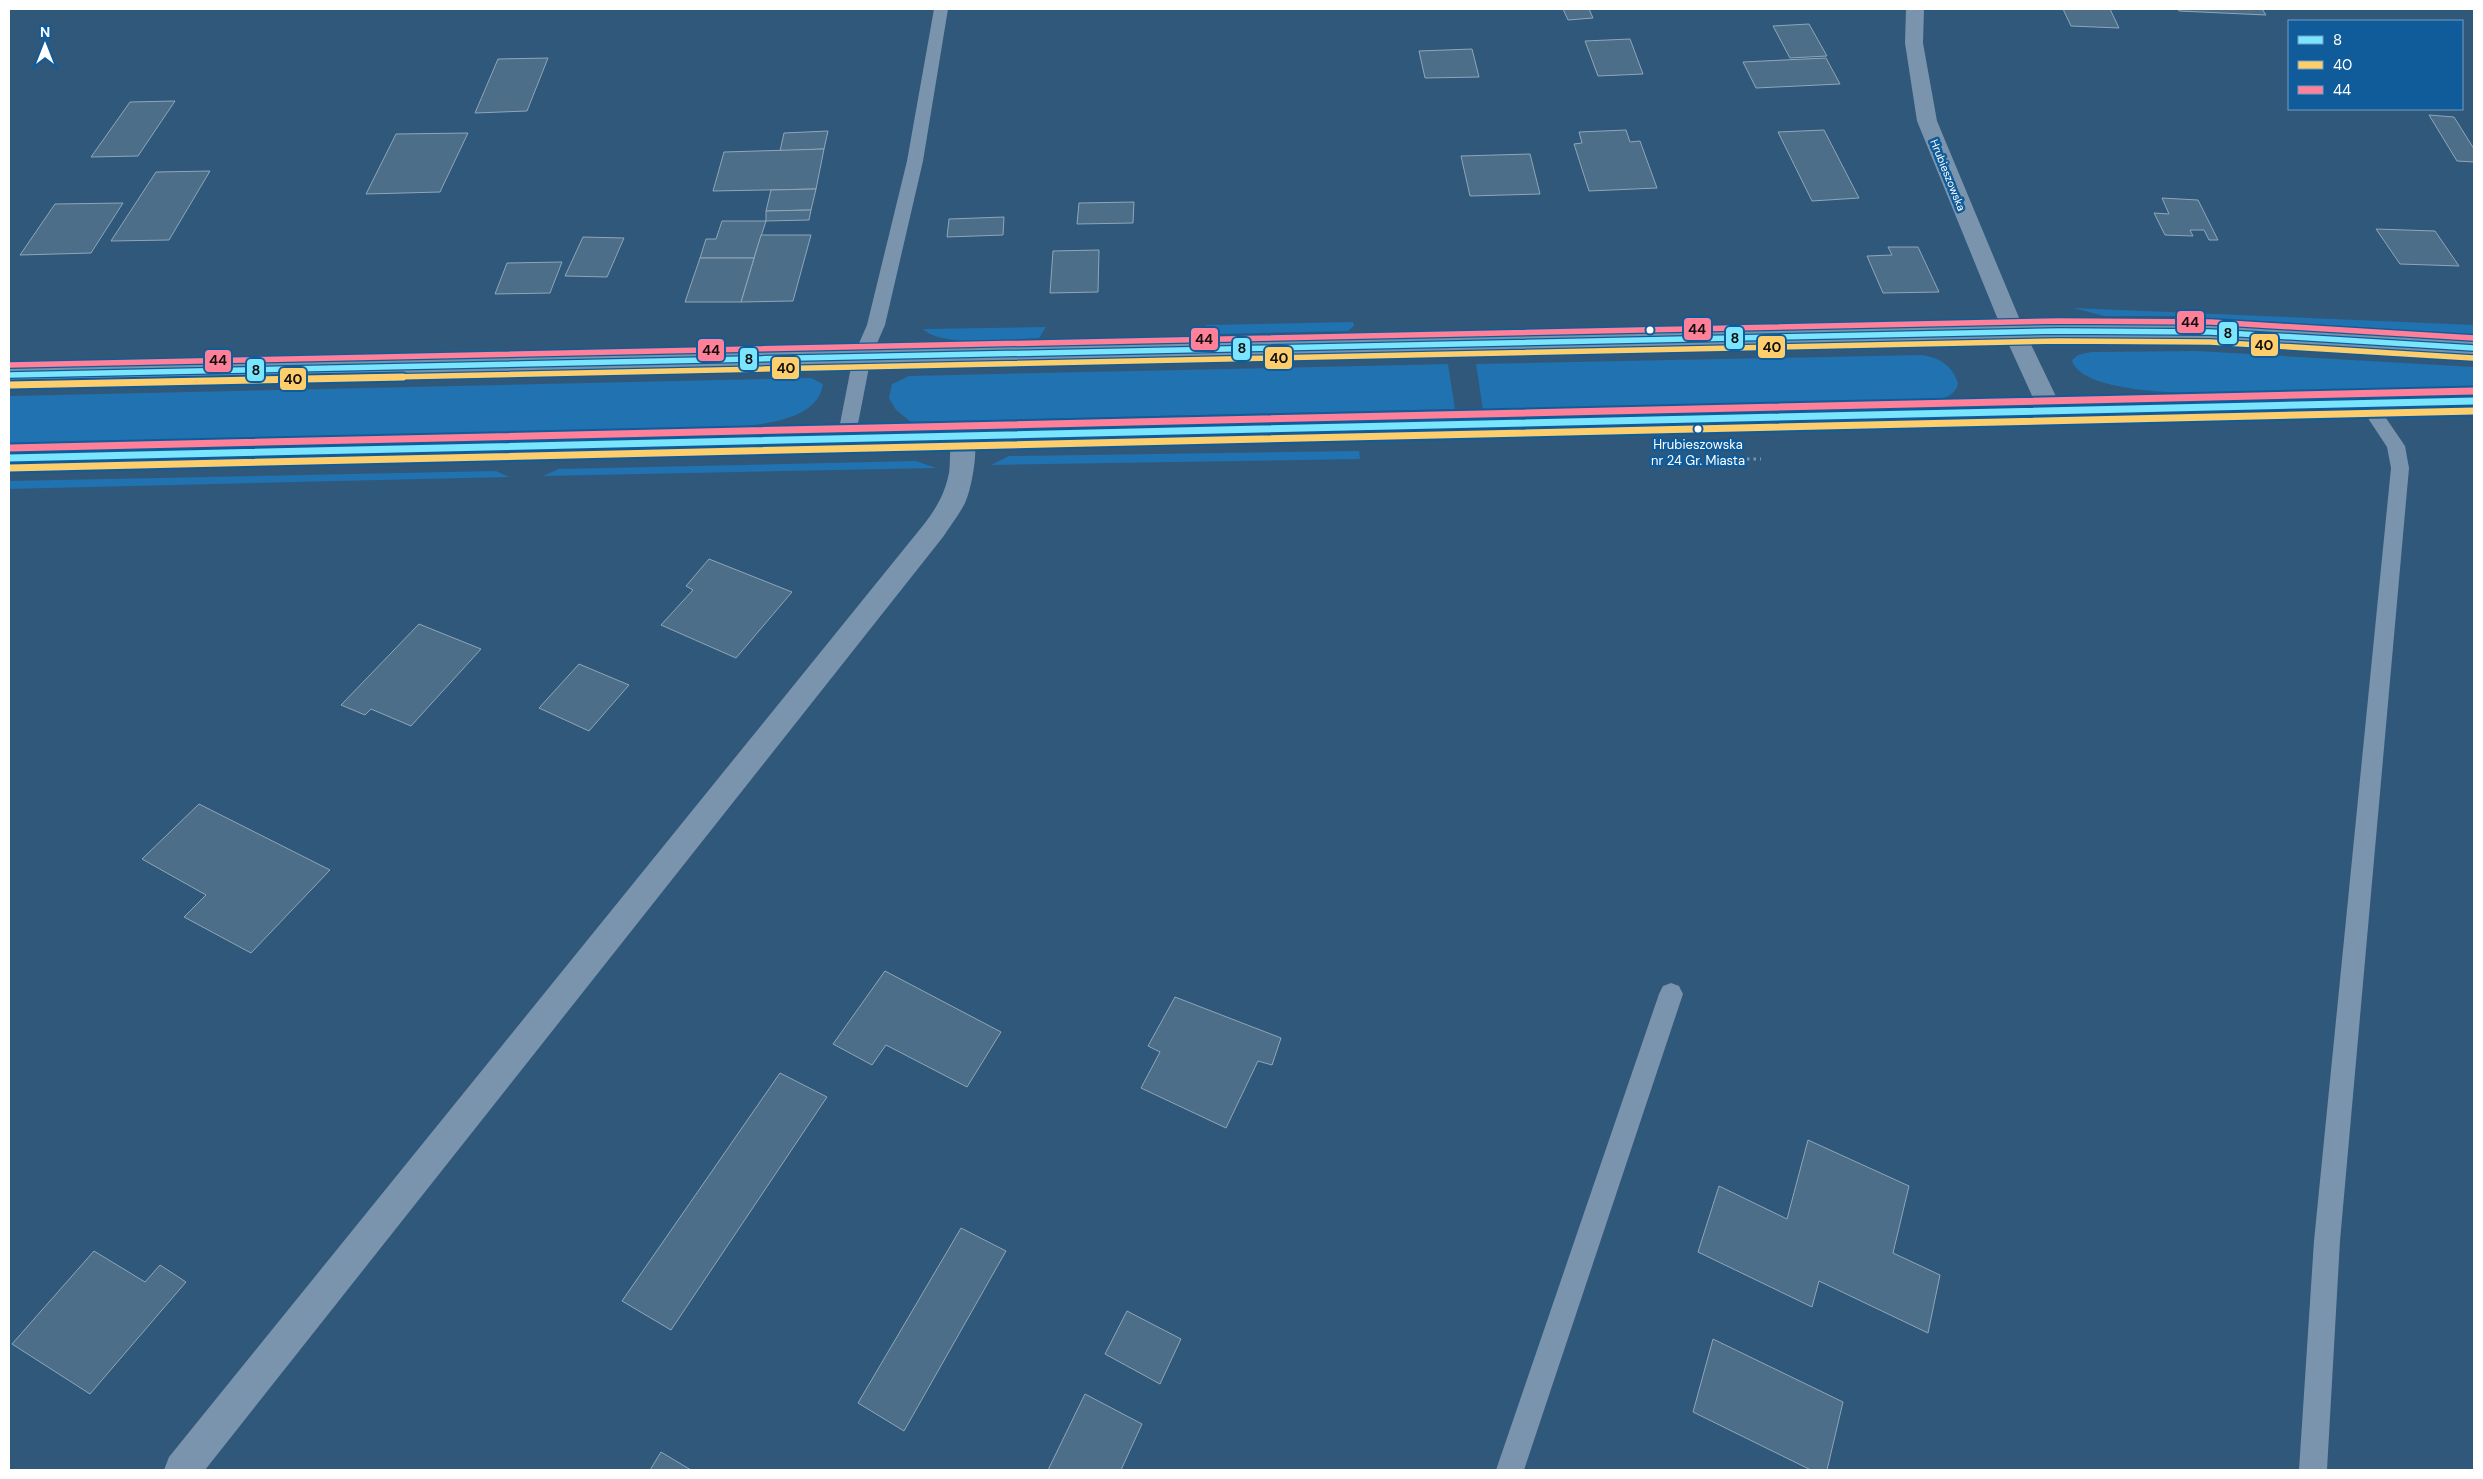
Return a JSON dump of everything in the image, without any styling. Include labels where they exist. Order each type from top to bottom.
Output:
[{"type":"main road","points":[[9,375],[2014,332],[2181,331],[2474,348]]},
{"type":"main road","points":[[9,458],[2474,401]]},
{"type":"street","name":"Hrubieszowska","points":[[1915,9],[1914,43],[1927,121],[2014,332],[2051,411]]},
{"type":"street","points":[[182,1470],[934,530],[954,501],[961,473],[964,436]]},
{"type":"lane","points":[[846,439],[862,357],[876,325],[914,162],[941,9]]},
{"type":"lane","points":[[2313,1470],[2327,1241],[2400,468],[2396,446],[2366,403]]},
{"type":"lane","points":[[1510,1470],[1671,994]]},
{"type":"shaded area","points":[[2073,308],[2474,325],[2474,334],[2180,316],[2104,316]]},
{"type":"shaded area","points":[[1353,322],[1354,326],[1348,331],[1217,334],[1206,329],[1206,325]]},
{"type":"shaded area","points":[[1046,327],[1039,338],[995,341],[945,339],[932,335],[923,329]]},
{"type":"shaded area","points":[[2197,351],[2474,367],[2474,387],[2159,392],[2105,383],[2089,377],[2078,370],[2072,360],[2078,355],[2091,352]]},
{"type":"shaded area","points":[[1921,355],[1939,360],[1949,367],[1956,377],[1958,384],[1950,395],[1928,400],[1483,410],[1476,364]]},
{"type":"shaded area","points":[[1448,364],[1455,409],[911,422],[896,410],[889,398],[892,384],[909,376]]},
{"type":"shaded area","points":[[811,378],[823,384],[819,396],[812,405],[802,412],[777,421],[741,427],[9,443],[9,396]]},
{"type":"shaded area","points":[[1359,451],[1360,459],[991,465],[1009,456]]},
{"type":"shaded area","points":[[916,461],[936,468],[543,476],[559,469]]},
{"type":"shaded area","points":[[496,471],[509,477],[9,489],[9,481]]},
{"type":"building","points":[[1563,9],[1589,9],[1593,18],[1568,20]]},
{"type":"building","points":[[2063,9],[2110,9],[2119,28],[2071,26]]},
{"type":"building","points":[[2178,9],[2262,9],[2266,15],[2179,11]]},
{"type":"building","points":[[1809,24],[1827,56],[1790,58],[1773,26]]},
{"type":"building","points":[[1630,39],[1643,74],[1598,76],[1585,41]]},
{"type":"building","points":[[1472,49],[1479,77],[1425,78],[1419,51]]},
{"type":"building","points":[[548,58],[527,111],[475,113],[498,59]]},
{"type":"building","points":[[1826,58],[1840,84],[1756,88],[1743,62]]},
{"type":"building","points":[[175,101],[138,156],[91,157],[130,102]]},
{"type":"building","points":[[2429,115],[2454,117],[2474,149],[2474,162],[2457,161]]},
{"type":"building","points":[[1626,130],[1630,142],[1640,141],[1657,188],[1589,191],[1574,144],[1582,143],[1579,132]]},
{"type":"building","points":[[1824,130],[1859,198],[1812,201],[1778,132]]},
{"type":"building","points":[[828,131],[824,149],[780,151],[784,133]]},
{"type":"building","points":[[468,133],[440,192],[366,194],[396,134]]},
{"type":"building","points":[[824,149],[816,189],[713,191],[724,152]]},
{"type":"building","points":[[1530,154],[1540,194],[1470,196],[1461,156]]},
{"type":"building","points":[[210,171],[169,240],[111,241],[156,172]]},
{"type":"building","points":[[816,189],[811,210],[766,211],[771,190]]},
{"type":"building","points":[[2162,198],[2198,200],[2218,240],[2209,240],[2204,230],[2190,230],[2193,236],[2165,235],[2154,213],[2169,214]]},
{"type":"building","points":[[1134,202],[1133,223],[1077,224],[1079,203]]},
{"type":"building","points":[[123,203],[91,253],[20,255],[55,204]]},
{"type":"building","points":[[811,210],[809,220],[766,221],[766,211]]},
{"type":"building","points":[[1004,217],[1003,235],[947,237],[949,219]]},
{"type":"building","points":[[722,221],[766,221],[754,258],[700,258],[706,239],[716,239]]},
{"type":"building","points":[[2376,229],[2435,231],[2459,266],[2400,264]]},
{"type":"building","points":[[761,235],[811,235],[793,301],[741,302]]},
{"type":"building","points":[[583,237],[624,238],[607,277],[565,276]]},
{"type":"building","points":[[1888,247],[1918,247],[1939,292],[1883,293],[1867,256],[1892,255]]},
{"type":"building","points":[[1099,250],[1098,292],[1050,293],[1053,251]]},
{"type":"building","points":[[700,258],[754,258],[741,302],[685,302]]},
{"type":"building","points":[[562,262],[550,293],[495,294],[507,263]]},
{"type":"building","points":[[709,559],[792,592],[736,658],[661,625],[693,590],[686,586]]},
{"type":"building","points":[[419,624],[481,649],[411,726],[371,709],[365,715],[341,705]]},
{"type":"building","points":[[579,664],[629,685],[589,731],[539,708]]},
{"type":"building","points":[[199,804],[330,870],[251,953],[184,917],[206,895],[142,859]]},
{"type":"building","points":[[885,971],[1001,1032],[967,1087],[886,1045],[872,1065],[833,1044]]},
{"type":"building","points":[[1175,997],[1281,1038],[1272,1065],[1258,1061],[1226,1128],[1141,1088],[1160,1052],[1148,1046]]},
{"type":"building","points":[[780,1073],[827,1097],[671,1330],[622,1301]]},
{"type":"building","points":[[1808,1140],[1909,1186],[1893,1253],[1940,1275],[1928,1333],[1819,1281],[1812,1307],[1698,1252],[1719,1186],[1787,1219]]},
{"type":"building","points":[[961,1228],[1006,1251],[904,1431],[858,1403]]},
{"type":"building","points":[[94,1251],[145,1282],[160,1265],[186,1282],[90,1394],[12,1344]]},
{"type":"building","points":[[1127,1311],[1181,1339],[1160,1384],[1105,1354]]},
{"type":"building","points":[[1713,1339],[1843,1402],[1827,1470],[1811,1470],[1693,1412]]},
{"type":"building","points":[[1085,1394],[1142,1424],[1121,1470],[1048,1470]]},
{"type":"building","points":[[661,1452],[691,1470],[650,1470]]},
{"type":"transit line","name":"44","points":[[9,365],[2059,321],[2211,322],[2474,338]]},
{"type":"transit line","name":"8","points":[[9,375],[2059,331],[2210,332],[2474,348]]},
{"type":"transit line","name":"40","points":[[9,385],[2059,341],[2210,342],[2473,358]]},
{"type":"transit line","name":"44","points":[[9,448],[2474,391]]},
{"type":"transit line","name":"8","points":[[9,458],[2474,401]]},
{"type":"transit line","name":"40","points":[[9,468],[2474,411]]},
{"type":"place","name":"Hrubieszowska nr 24 Gr. Miasta","points":[[1698,429]]}]
